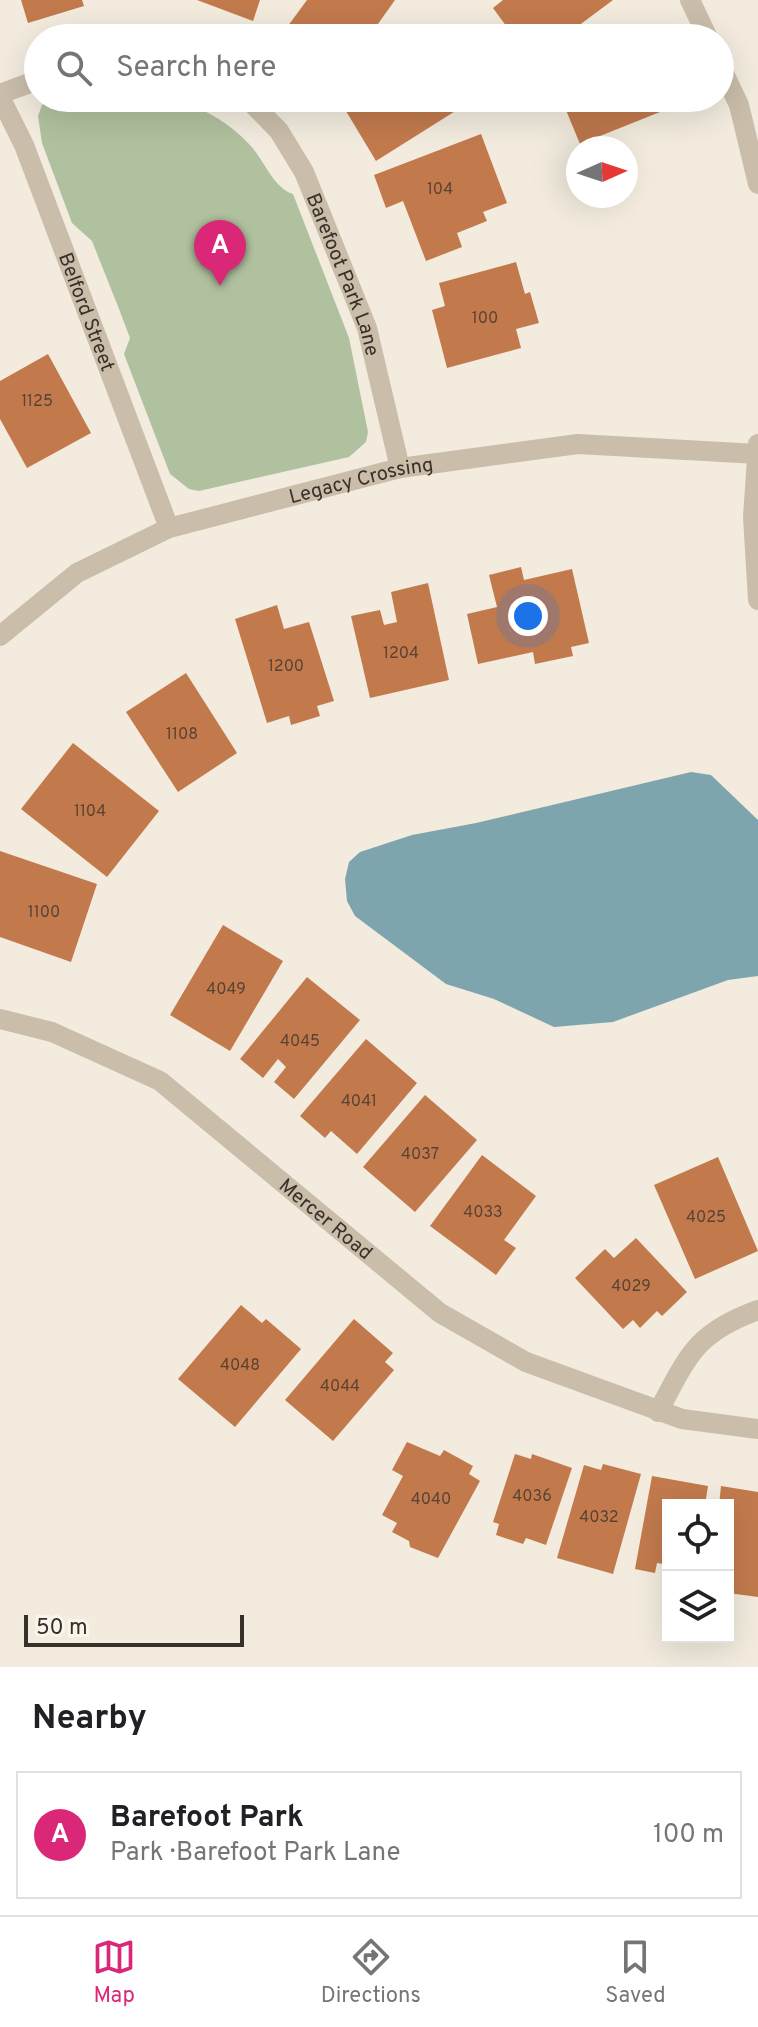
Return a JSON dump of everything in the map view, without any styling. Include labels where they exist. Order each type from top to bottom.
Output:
[{"type":"street","points":[[690,0],[701,24]]},
{"type":"street","points":[[0,96],[24,86]]},
{"type":"street","points":[[734,94],[758,184]]},
{"type":"street","name":"Belford Street","points":[[0,96],[24,145],[169,528]]},
{"type":"street","name":"Barefoot Park Lane","points":[[261,112],[279,131],[304,172],[367,328],[400,468]]},
{"type":"street","points":[[758,440],[753,517],[758,600]]},
{"type":"street","name":"Legacy Crossing","points":[[0,636],[77,573],[169,528],[400,468],[578,444],[758,454]]},
{"type":"street","name":"Mercer Road","points":[[0,1019],[52,1032],[160,1081],[440,1313],[526,1362],[682,1419],[758,1429]]},
{"type":"street","points":[[658,1412],[692,1348],[725,1322],[758,1310]]},
{"type":"green space","points":[[39,112],[206,112],[249,144],[280,186],[293,194],[349,338],[368,432],[366,442],[349,457],[199,491],[189,489],[170,474],[124,354],[130,338],[92,241],[72,223],[42,143]]},
{"type":"water","points":[[691,772],[711,775],[758,820],[758,976],[728,980],[613,1022],[554,1027],[494,999],[446,984],[355,916],[347,901],[345,879],[349,862],[360,852],[412,835]]},
{"type":"building","points":[[21,0],[82,0],[84,6],[28,23]]},
{"type":"building","points":[[197,0],[260,0],[253,21]]},
{"type":"building","points":[[307,0],[395,0],[378,24],[289,24]]},
{"type":"building","points":[[503,0],[613,0],[581,24],[505,24],[493,8]]},
{"type":"building","points":[[347,112],[454,112],[376,161]]},
{"type":"building","points":[[567,112],[660,112],[600,136],[577,136]]},
{"type":"building","points":[[481,134],[507,203],[483,212],[487,221],[457,233],[462,247],[426,261],[403,201],[386,208],[374,175]]},
{"type":"building","points":[[516,262],[525,294],[530,292],[539,323],[516,329],[521,348],[447,368],[432,310],[445,306],[439,283]]},
{"type":"building","points":[[48,354],[91,433],[27,468],[0,419],[0,381]]},
{"type":"building","points":[[521,567],[524,580],[572,569],[589,643],[571,647],[573,656],[535,664],[533,652],[478,664],[467,614],[497,607],[489,575]]},
{"type":"building","points":[[428,583],[449,680],[370,698],[351,616],[380,610],[384,625],[397,622],[391,592]]},
{"type":"building","points":[[277,605],[284,629],[309,622],[334,701],[317,706],[320,716],[291,725],[289,716],[267,723],[235,619]]},
{"type":"building","points":[[186,673],[237,753],[178,792],[126,712]]},
{"type":"building","points":[[73,743],[159,811],[107,877],[21,809]]},
{"type":"building","points":[[0,851],[97,884],[71,962],[0,937]]},
{"type":"building","points":[[223,925],[283,961],[230,1051],[170,1015]]},
{"type":"building","points":[[307,977],[360,1020],[294,1099],[274,1082],[286,1067],[278,1059],[263,1078],[240,1059]]},
{"type":"building","points":[[366,1039],[417,1083],[357,1154],[331,1131],[325,1138],[300,1116]]},
{"type":"building","points":[[425,1095],[477,1140],[415,1212],[363,1167]]},
{"type":"building","points":[[482,1155],[536,1196],[504,1240],[516,1248],[496,1275],[430,1226]]},
{"type":"building","points":[[718,1157],[758,1251],[695,1279],[654,1185]]},
{"type":"building","points":[[636,1238],[687,1292],[662,1316],[657,1311],[640,1328],[633,1320],[623,1329],[575,1278],[605,1249],[614,1258]]},
{"type":"building","points":[[241,1305],[262,1323],[266,1319],[301,1349],[235,1427],[178,1379]]},
{"type":"building","points":[[354,1319],[393,1353],[385,1362],[394,1370],[333,1441],[285,1400]]},
{"type":"building","points":[[407,1442],[440,1456],[444,1450],[473,1466],[469,1474],[480,1481],[438,1558],[410,1547],[409,1541],[392,1532],[397,1523],[382,1515],[403,1476],[392,1470]]},
{"type":"building","points":[[515,1454],[531,1459],[532,1454],[572,1468],[546,1545],[526,1538],[523,1544],[496,1535],[499,1524],[493,1522]]},
{"type":"building","points":[[603,1464],[641,1474],[613,1574],[557,1558],[584,1465],[601,1470]]},
{"type":"building","points":[[652,1476],[708,1486],[706,1499],[662,1499],[662,1564],[657,1563],[655,1573],[635,1569]]},
{"type":"building","points":[[721,1486],[758,1492],[758,1597],[734,1594],[734,1499],[720,1499]]},
{"type":"place","name":"Barefoot Park","points":[[220,286]]}]
